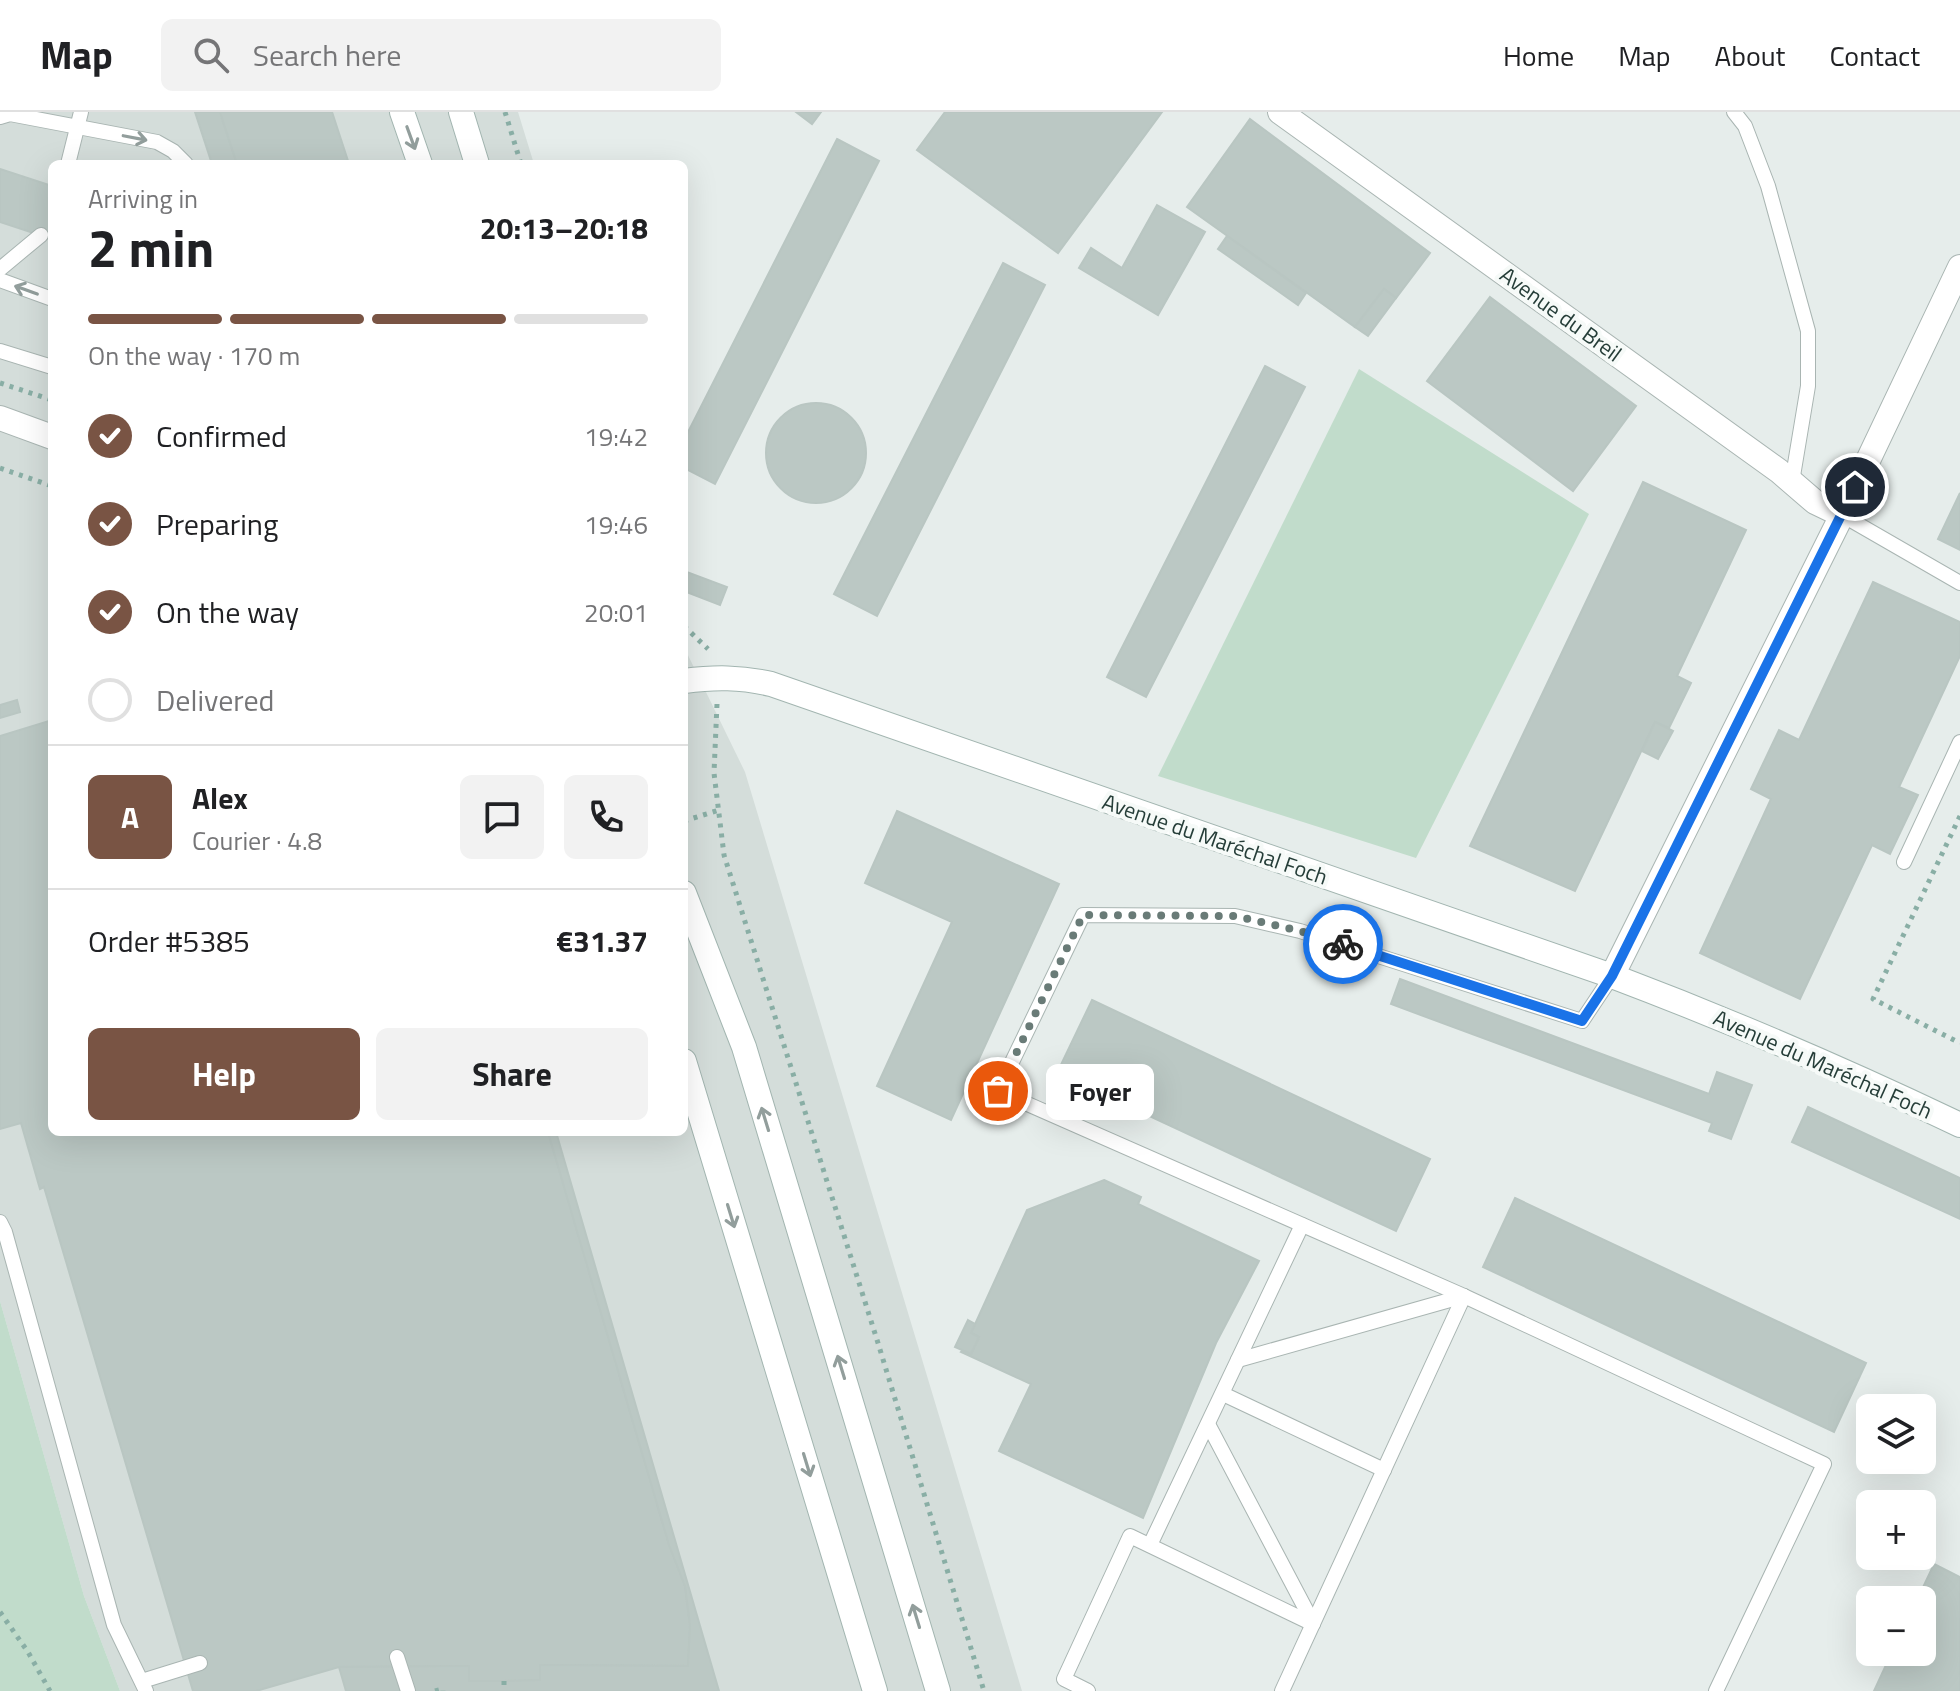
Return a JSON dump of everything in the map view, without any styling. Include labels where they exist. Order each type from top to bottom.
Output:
[{"type":"street","points":[[402,112],[419,160]]},
{"type":"street","points":[[461,112],[476,160]]},
{"type":"street","name":"Avenue du Breil","points":[[1280,112],[1792,482],[1815,502],[1842,515]]},
{"type":"street","points":[[1612,976],[1842,515],[1960,267]]},
{"type":"street","points":[[0,418],[48,436]]},
{"type":"street","name":"Avenue du Maréchal Foch","points":[[688,680],[718,676],[771,684],[1612,976],[1742,1025],[1960,1125]]},
{"type":"street","points":[[688,903],[744,1047],[938,1691]]},
{"type":"street","points":[[688,1074],[875,1691]]},
{"type":"lane","points":[[1734,112],[1745,126],[1768,186],[1808,331],[1808,386],[1792,482]]},
{"type":"lane","points":[[0,117],[10,114],[79,120],[157,142],[182,160]]},
{"type":"lane","points":[[69,160],[79,120]]},
{"type":"lane","points":[[0,269],[41,235]]},
{"type":"lane","points":[[0,280],[48,298]]},
{"type":"lane","points":[[0,351],[48,366]]},
{"type":"lane","points":[[1842,515],[1960,583]]},
{"type":"lane","points":[[1904,862],[1960,742]]},
{"type":"lane","points":[[1612,976],[1582,1021],[1300,931],[1235,916],[1083,915],[998,1091],[1464,1296],[1824,1464],[1716,1691]]},
{"type":"lane","points":[[0,1222],[114,1625],[144,1686],[200,1663]]},
{"type":"lane","points":[[1150,1545],[1302,1225]]},
{"type":"lane","points":[[1238,1360],[1464,1296]]},
{"type":"lane","points":[[1282,1691],[1464,1296]]},
{"type":"lane","points":[[1223,1394],[1384,1470]]},
{"type":"lane","points":[[1208,1424],[1313,1624]]},
{"type":"lane","points":[[1088,1691],[1064,1679],[1130,1536],[1313,1624]]},
{"type":"lane","points":[[397,1657],[408,1691]]},
{"type":"path","points":[[505,112],[520,160]]},
{"type":"path","points":[[0,383],[48,399]]},
{"type":"path","points":[[0,468],[48,485]]},
{"type":"path","points":[[688,630],[712,652],[718,676],[714,773],[724,855],[984,1691]]},
{"type":"path","points":[[688,820],[719,810]]},
{"type":"path","points":[[1960,816],[1873,999],[1960,1043]]},
{"type":"path","points":[[0,1612],[50,1691]]},
{"type":"path","points":[[504,1681],[504,1691]]},
{"type":"path","points":[[435,1691],[443,1691]]},
{"type":"shaded area","points":[[0,112],[518,112],[533,160],[48,160],[48,1136],[688,1136],[688,655],[745,772],[1022,1691],[120,1691],[84,1596],[0,1301]]},
{"type":"green space","points":[[1359,369],[1589,514],[1416,858],[1158,776]]},
{"type":"green space","points":[[0,1301],[84,1596],[120,1691],[0,1691]]},
{"type":"building","points":[[195,112],[220,112],[236,160],[211,160]]},
{"type":"building","points":[[220,112],[332,112],[348,160],[236,160]]},
{"type":"building","points":[[796,112],[821,112],[812,124]]},
{"type":"building","points":[[945,112],[1162,112],[1058,253],[917,150]]},
{"type":"building","points":[[1250,119],[1430,253],[1396,298],[1384,289],[1355,327],[1187,207]]},
{"type":"building","points":[[837,139],[879,161],[715,484],[688,470],[688,432]]},
{"type":"building","points":[[0,169],[48,185],[48,238],[0,222]]},
{"type":"building","points":[[1157,205],[1205,232],[1158,315],[1079,268],[1091,248],[1122,268]]},
{"type":"building","points":[[1227,236],[1306,293],[1298,305],[1218,249]]},
{"type":"building","points":[[1003,263],[1045,285],[877,616],[834,594]]},
{"type":"building","points":[[1384,289],[1396,298],[1368,336],[1355,327]]},
{"type":"building","points":[[1490,297],[1636,406],[1573,491],[1427,381]]},
{"type":"building","points":[[1265,366],[1305,387],[1146,697],[1107,677]]},
{"type":"building","points":[[816,403],[844,411],[858,425],[866,453],[858,481],[844,495],[816,503],[788,495],[774,481],[766,453],[774,425],[788,411]]},
{"type":"building","points":[[1643,482],[1746,530],[1677,676],[1691,683],[1669,728],[1655,722],[1575,891],[1470,846]]},
{"type":"building","points":[[1960,493],[1960,550],[1938,539]]},
{"type":"building","points":[[688,572],[727,587],[720,605],[688,593]]},
{"type":"building","points":[[1873,582],[1960,622],[1960,656],[1899,787],[1918,795],[1890,854],[1872,845],[1800,999],[1700,953],[1771,799],[1751,789],[1779,730],[1799,740]]},
{"type":"building","points":[[17,700],[20,712],[0,718],[0,705]]},
{"type":"building","points":[[48,721],[48,1136],[549,1136],[669,1545],[685,1586],[690,1625],[688,1666],[540,1665],[540,1680],[504,1681],[469,1681],[469,1666],[339,1667],[256,1691],[193,1691],[44,1187],[40,1189],[21,1123],[0,1129],[0,736]]},
{"type":"building","points":[[1655,722],[1673,731],[1658,759],[1642,751]]},
{"type":"building","points":[[897,811],[1059,884],[951,1120],[877,1086],[952,922],[865,883]]},
{"type":"building","points":[[1400,979],[1709,1094],[1717,1072],[1752,1085],[1731,1139],[1709,1131],[1712,1123],[1391,1004]]},
{"type":"building","points":[[1092,1000],[1430,1159],[1396,1231],[1057,1073]]},
{"type":"building","points":[[1808,1107],[1960,1178],[1960,1219],[1792,1142]]},
{"type":"building","points":[[549,1136],[557,1136],[719,1691],[346,1691],[339,1667],[469,1666],[469,1681],[504,1681],[540,1680],[540,1665],[688,1666],[690,1625],[685,1586],[669,1545]]},
{"type":"building","points":[[1104,1180],[1141,1197],[1138,1204],[1259,1261],[1216,1343],[1143,1518],[999,1451],[1031,1384],[961,1352],[971,1354],[979,1337],[971,1333],[1027,1210]]},
{"type":"building","points":[[1515,1198],[1866,1363],[1834,1432],[1483,1267]]},
{"type":"building","points":[[968,1320],[975,1324],[971,1333],[979,1337],[971,1354],[955,1347]]},
{"type":"building","points":[[1936,1565],[1960,1577],[1960,1691],[1874,1691],[1886,1666],[1936,1666],[1936,1586],[1924,1586],[1931,1570],[1936,1570]]},
{"type":"way so far","points":[[998,1091],[1083,915],[1235,916],[1343,944]]},
{"type":"place","name":"Foyer","points":[[998,1091]]},
{"type":"route","points":[[1343,944],[1582,1021],[1612,976],[1855,487]]}]
